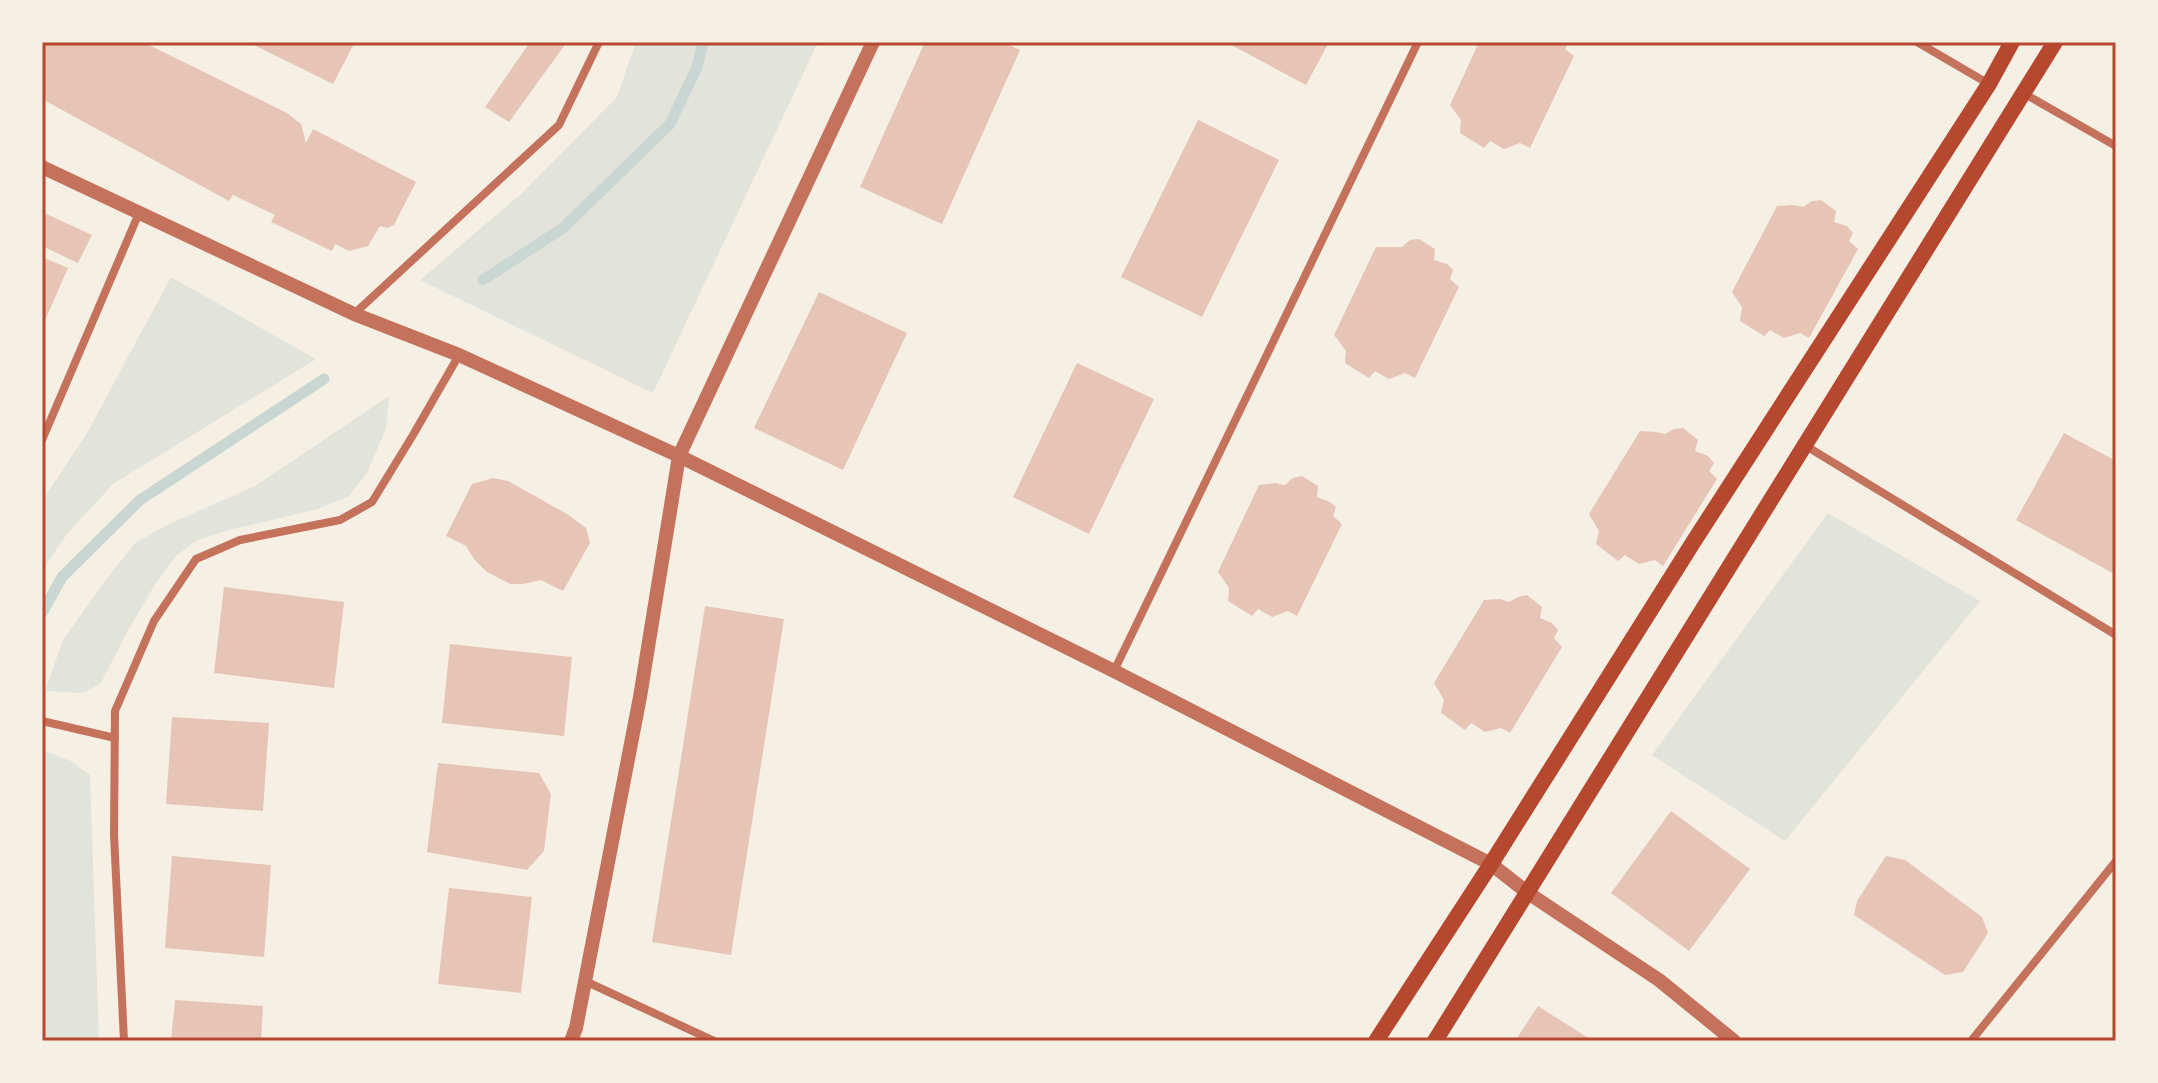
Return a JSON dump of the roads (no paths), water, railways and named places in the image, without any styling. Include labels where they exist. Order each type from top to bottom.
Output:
[{"type":"main road","points":[[1376,1041],[1989,84],[2012,42]]},
{"type":"main road","points":[[1435,1041],[2055,42]]},
{"type":"street","points":[[354,314],[559,125],[599,42]]},
{"type":"street","points":[[571,1041],[640,697],[679,456],[873,42]]},
{"type":"street","points":[[1114,671],[1418,42]]},
{"type":"street","points":[[1917,42],[1989,84]]},
{"type":"street","points":[[2023,93],[2116,146]]},
{"type":"street","points":[[42,167],[354,314],[459,355],[679,456],[1114,671],[1491,864],[1528,893],[1659,980],[1734,1041]]},
{"type":"street","points":[[42,440],[139,213]]},
{"type":"street","points":[[124,1041],[114,835],[115,711],[154,621],[196,559],[240,540],[340,520],[372,502],[459,355]]},
{"type":"street","points":[[1806,446],[2116,635]]},
{"type":"street","points":[[42,721],[115,738]]},
{"type":"street","points":[[1971,1041],[2114,866]]},
{"type":"street","points":[[585,981],[714,1041]]},
{"type":"waterway","points":[[483,280],[563,228],[670,124],[697,67],[703,42]]},
{"type":"waterway","points":[[42,613],[62,577],[140,500],[324,379]]}]
